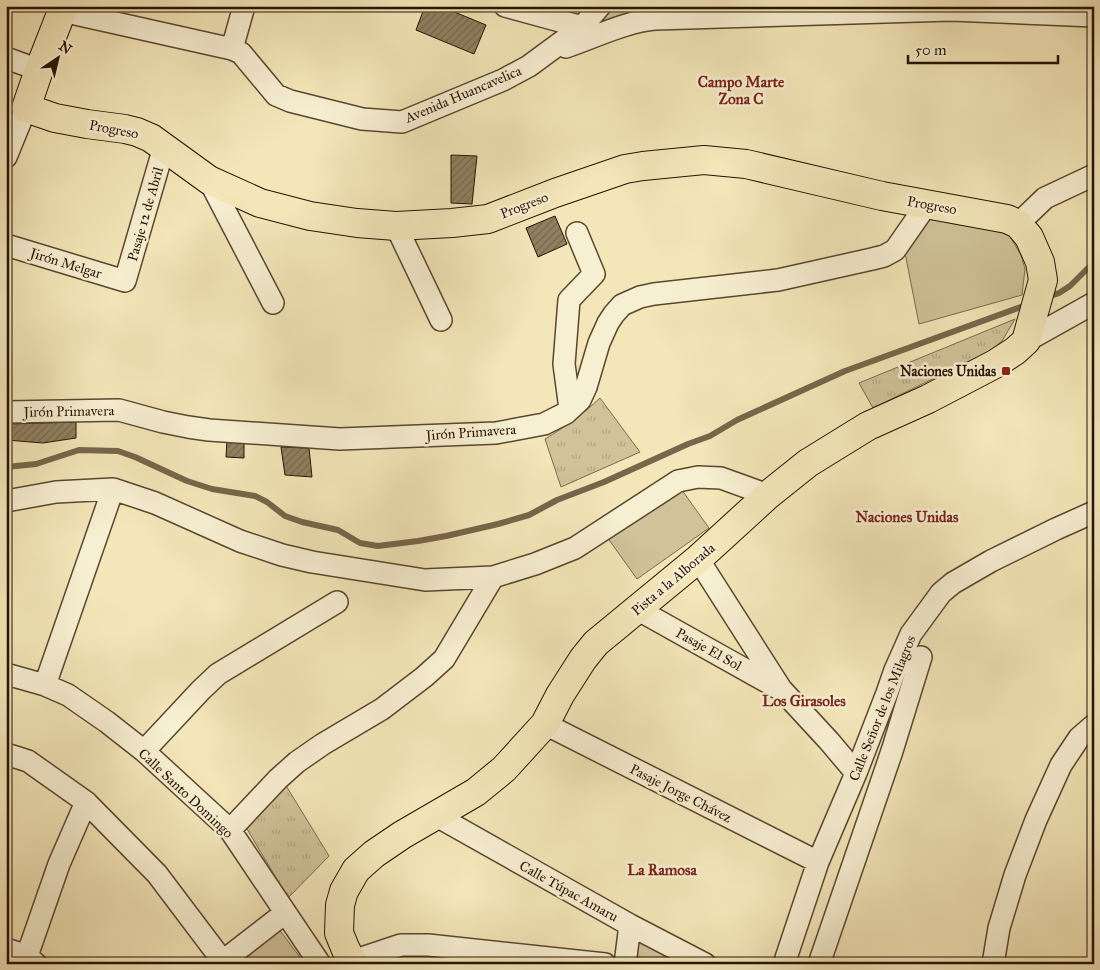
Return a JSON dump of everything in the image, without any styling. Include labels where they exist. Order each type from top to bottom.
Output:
[{"type":"main road","points":[[26,108],[63,9]]},
{"type":"main road","name":"Progreso","points":[[26,108],[55,118],[137,132],[151,138],[209,180],[260,203],[310,216],[357,223],[396,226],[488,219],[555,193],[626,170],[643,166],[704,160],[746,164],[882,196],[989,215],[1006,219],[1024,230]]},
{"type":"main road","points":[[1024,230],[1040,262],[1043,280],[1026,341]]},
{"type":"main road","name":"Pista a la Alborada","points":[[353,962],[339,933],[340,905],[344,891],[356,870],[374,854],[402,835],[476,792],[504,769],[545,724],[574,674],[596,643],[698,559],[768,495],[808,463],[868,426],[928,399],[995,364],[1015,352],[1026,341]]},
{"type":"street","points":[[232,49],[244,6]]},
{"type":"street","points":[[505,6],[582,28]]},
{"type":"street","name":"Avenida Huancavelica","points":[[63,9],[232,49],[240,53],[276,95],[290,101],[362,119],[402,122],[503,80],[529,66],[582,28],[600,6]]},
{"type":"street","points":[[541,56],[646,20],[956,8],[1094,16]]},
{"type":"street","points":[[6,58],[39,70]]},
{"type":"street","points":[[6,157],[26,108]]},
{"type":"street","name":"Pasaje 12 de Abril","points":[[126,281],[164,147]]},
{"type":"street","points":[[1024,230],[1045,198],[1094,175]]},
{"type":"street","points":[[209,180],[273,303]]},
{"type":"street","name":"Jirón Primavera","points":[[6,412],[119,410],[188,427],[209,430],[340,438],[496,433],[544,424],[566,413],[580,400],[586,387],[599,343],[608,323],[622,306],[640,297],[654,294],[778,280],[884,256],[895,250],[927,204]]},
{"type":"street","points":[[396,226],[441,320]]},
{"type":"street","points":[[570,409],[564,364],[569,300],[594,274],[577,233]]},
{"type":"street","name":"Jirón Melgar","points":[[6,245],[126,281]]},
{"type":"street","points":[[1026,341],[1094,303]]},
{"type":"street","points":[[6,500],[56,492],[113,488],[155,503],[240,541],[282,555],[312,562],[425,580],[493,577],[535,564],[575,548],[678,481],[698,477],[721,478],[768,495]]},
{"type":"street","points":[[45,685],[113,488]]},
{"type":"street","name":"Calle Señor de los Milagros","points":[[787,964],[786,958],[818,862],[856,773],[895,670],[911,634],[941,593],[953,583],[991,561],[1056,528],[1094,512]]},
{"type":"street","name":"Pasaje El Sol","points":[[698,559],[781,689],[856,773]]},
{"type":"street","points":[[230,830],[278,779],[297,762],[323,744],[382,709],[444,659],[493,577]]},
{"type":"street","points":[[144,751],[218,674],[337,602]]},
{"type":"street","name":"Pasaje El Sol","points":[[637,609],[781,689]]},
{"type":"street","points":[[819,964],[892,751],[921,657]]},
{"type":"street","name":"Calle Santo Domingo","points":[[6,674],[45,685],[68,695],[107,722],[144,751],[230,830],[320,964]]},
{"type":"street","name":"Pasaje Jorge Chávez","points":[[545,724],[818,862]]},
{"type":"street","points":[[993,964],[999,928],[1015,875],[1036,820],[1061,765],[1080,738],[1094,725]]},
{"type":"street","points":[[6,754],[28,761],[86,802],[157,874],[222,962],[285,913]]},
{"type":"street","points":[[6,949],[32,960],[59,864],[86,802]]},
{"type":"street","name":"Calle Túpac Amaru","points":[[435,815],[630,925],[705,964]]},
{"type":"street","points":[[625,964],[630,925]]},
{"type":"street","points":[[353,962],[401,945],[428,945],[605,964]]},
{"type":"green space","points":[[627,6],[631,12],[599,24],[610,8]]},
{"type":"green space","points":[[929,215],[1005,228],[1021,255],[1025,269],[1022,295],[919,324],[905,253]]},
{"type":"green space","points":[[1015,319],[1002,341],[990,351],[873,408],[859,383]]},
{"type":"green space","points":[[600,398],[640,452],[561,487],[545,439],[574,420]]},
{"type":"green space","points":[[679,486],[709,528],[637,579],[607,537]]},
{"type":"green space","points":[[285,784],[329,856],[288,898],[247,829]]},
{"type":"green space","points":[[278,928],[305,964],[247,964],[241,956]]},
{"type":"green space","points":[[638,934],[691,964],[659,964],[634,961]]},
{"type":"building","points":[[425,6],[440,6],[486,25],[474,54],[416,30]]},
{"type":"building","points":[[451,155],[477,156],[472,204],[451,203]]},
{"type":"building","points":[[555,216],[567,244],[538,257],[526,228]]},
{"type":"building","points":[[76,422],[76,438],[43,443],[6,440],[8,424]]},
{"type":"building","points":[[227,439],[244,440],[244,458],[226,457]]},
{"type":"building","points":[[281,447],[309,448],[312,477],[285,475]]},
{"type":"waterway","points":[[1045,298],[1059,293],[1070,286],[1094,262]]},
{"type":"waterway","points":[[6,467],[36,464],[79,450],[118,451],[187,481],[212,489],[255,496],[267,502],[285,516],[338,530],[360,543],[378,546],[418,541],[498,524],[529,515],[557,500],[604,482],[710,436],[737,420],[845,371],[1029,304]]},
{"type":"place","name":"Naciones Unidas","points":[[1006,371]]},
{"type":"district","name":"Campo Marte Zona C","points":[[741,90]]},
{"type":"district","name":"Naciones Unidas","points":[[907,517]]},
{"type":"district","name":"Los Girasoles","points":[[804,701]]},
{"type":"district","name":"La Ramosa","points":[[662,870]]}]
